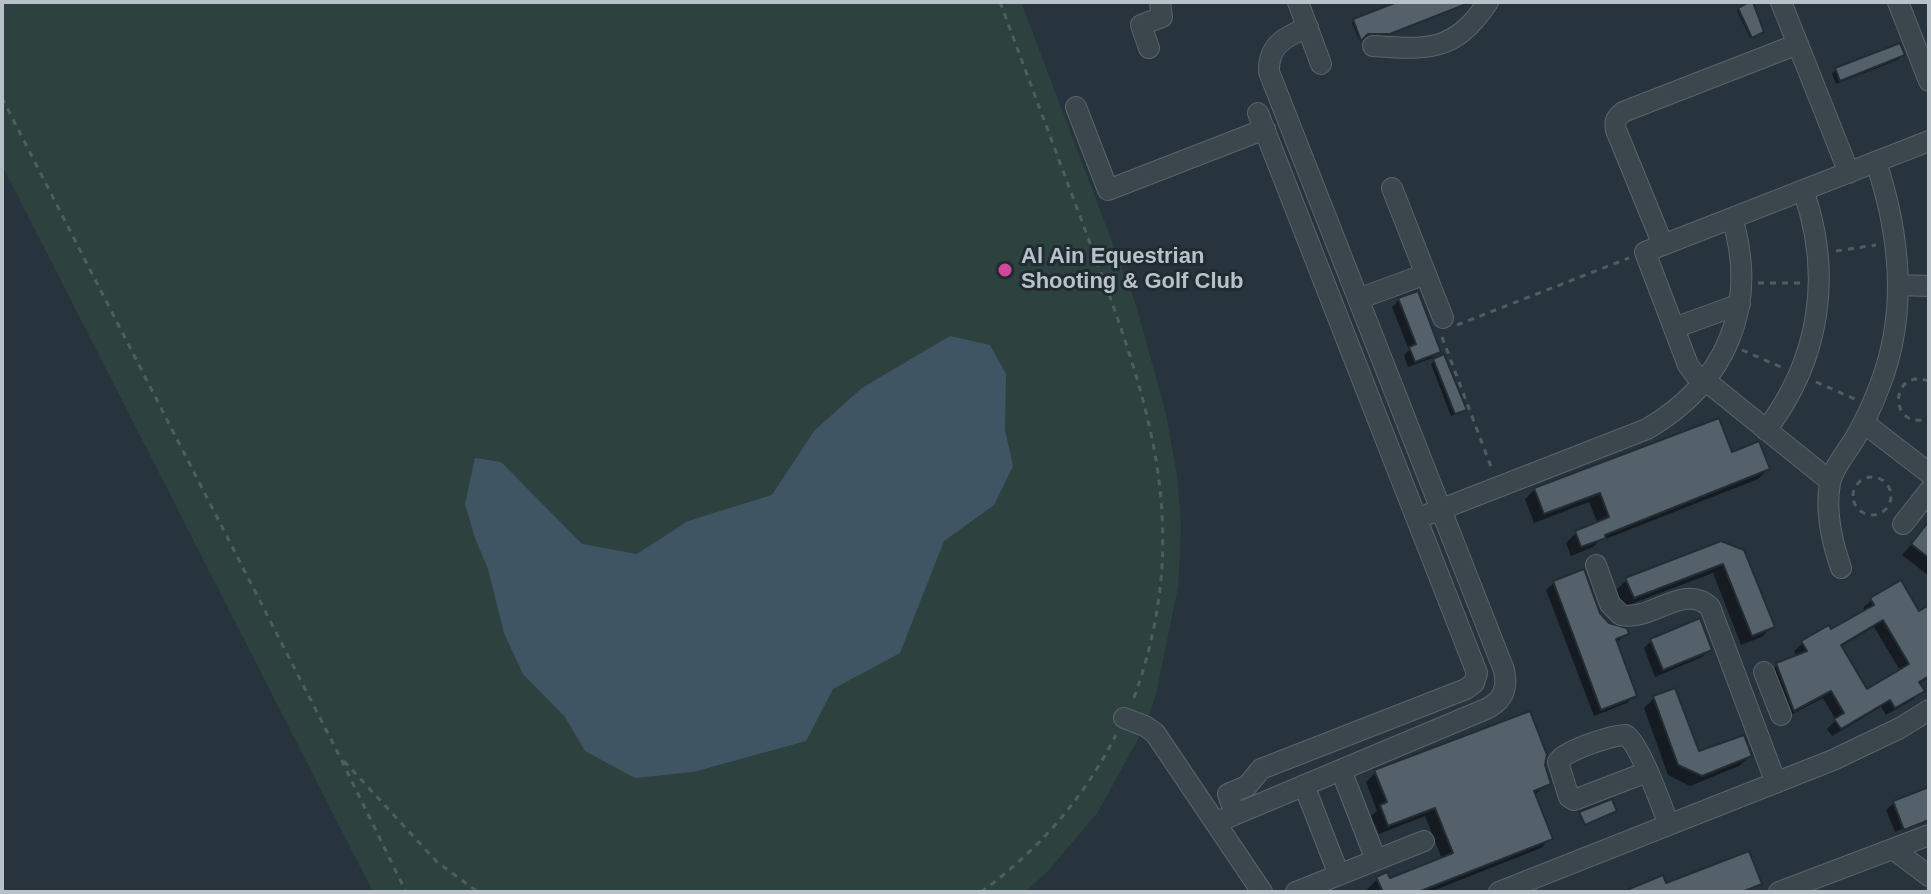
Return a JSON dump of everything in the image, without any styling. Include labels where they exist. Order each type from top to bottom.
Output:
[{"type":"street","points":[[1149,48],[1141,25],[1162,17],[1160,2]]},
{"type":"street","points":[[1298,2],[1321,64]]},
{"type":"street","points":[[1373,46],[1420,48],[1436,44],[1470,28],[1488,2]]},
{"type":"street","points":[[1781,2],[1849,173]]},
{"type":"street","points":[[1898,2],[1929,81]]},
{"type":"street","points":[[1226,818],[1486,709],[1501,698],[1505,689],[1504,670],[1269,72],[1270,56],[1279,42],[1308,27]]},
{"type":"street","points":[[1798,44],[1618,116],[1615,121],[1654,249],[1674,328],[1688,365],[1704,383],[1830,481]]},
{"type":"street","points":[[1076,107],[1108,190],[1262,121],[1476,668],[1474,683],[1466,689],[1261,769],[1247,786],[1228,794],[1226,818]]},
{"type":"street","points":[[1654,249],[1929,141]]},
{"type":"street","points":[[1841,568],[1830,527],[1830,481],[1864,423],[1887,364],[1896,317],[1896,243],[1876,162]]},
{"type":"street","points":[[1392,188],[1444,326]]},
{"type":"street","points":[[1766,430],[1788,398],[1804,364],[1814,331],[1820,284],[1818,253],[1813,221],[1803,190]]},
{"type":"street","points":[[1417,519],[1647,429],[1681,406],[1704,383],[1728,344],[1740,304],[1740,250],[1732,218]]},
{"type":"street","points":[[1358,299],[1426,274]]},
{"type":"street","points":[[1898,285],[1929,286]]},
{"type":"street","points":[[1674,328],[1740,304]]},
{"type":"street","points":[[1864,423],[1929,473]]},
{"type":"street","points":[[1903,524],[1925,505]]},
{"type":"street","points":[[1596,565],[1610,604],[1626,616],[1638,616],[1687,598],[1697,598],[1710,607],[1776,783]]},
{"type":"street","points":[[1747,707],[1777,706],[1764,672]]},
{"type":"street","points":[[1499,892],[1856,750],[1929,710]]},
{"type":"street","points":[[1124,718],[1155,733],[1226,818],[1262,892]]},
{"type":"street","points":[[1341,770],[1376,860]]},
{"type":"street","points":[[1647,772],[1669,825]]},
{"type":"street","points":[[1304,785],[1339,875]]},
{"type":"street","points":[[1779,892],[1929,835]]},
{"type":"street","points":[[1296,892],[1424,841]]},
{"type":"street","points":[[1893,849],[1929,876]]},
{"type":"path","points":[[981,892],[1011,870],[1060,821],[1101,764],[1133,701],[1154,634],[1164,565],[1163,495],[1132,356],[1000,2]]},
{"type":"path","points":[[2,98],[406,892]]},
{"type":"path","points":[[1818,253],[1896,243]]},
{"type":"path","points":[[1499,487],[1444,326],[1654,249]]},
{"type":"path","points":[[1742,282],[1820,284]]},
{"type":"path","points":[[1929,381],[1910,380],[1900,390],[1898,397],[1898,404],[1905,416],[1918,421],[1929,418]]},
{"type":"path","points":[[1874,477],[1880,478],[1889,487],[1891,499],[1880,513],[1868,514],[1857,508],[1853,496],[1857,484],[1874,477]]},
{"type":"path","points":[[340,757],[437,862],[478,892]]},
{"type":"green space","points":[[2,2],[1021,2],[1136,305],[1166,414],[1177,475],[1181,527],[1178,587],[1156,694],[1145,726],[1098,812],[1048,871],[1025,892],[373,892],[2,165]]},
{"type":"water","points":[[950,336],[990,345],[1006,374],[1005,430],[1013,466],[994,505],[944,541],[900,653],[833,689],[806,741],[693,772],[635,778],[585,751],[565,717],[523,674],[504,633],[488,569],[465,504],[475,458],[501,462],[582,544],[637,554],[688,521],[772,495],[814,431],[862,388]]},
{"type":"building","points":[[1397,2],[1469,3],[1390,34],[1368,34],[1361,41],[1353,19]]},
{"type":"building","points":[[1753,2],[1764,32],[1752,38],[1738,8]]},
{"type":"building","points":[[1900,43],[1905,55],[1840,81],[1835,68]]},
{"type":"building","points":[[1418,291],[1441,352],[1415,362],[1409,347],[1416,344],[1398,298]]},
{"type":"building","points":[[1444,354],[1467,410],[1455,414],[1433,359]]},
{"type":"building","points":[[1719,418],[1732,452],[1759,441],[1770,469],[1581,547],[1575,531],[1609,517],[1600,493],[1544,514],[1534,488]]},
{"type":"building","points":[[1929,521],[1929,558],[1911,544]]},
{"type":"building","points":[[1721,541],[1744,550],[1775,627],[1752,636],[1723,564],[1634,598],[1625,578]]},
{"type":"building","points":[[1584,569],[1600,613],[1609,623],[1627,628],[1629,634],[1616,639],[1637,696],[1601,710],[1553,581]]},
{"type":"building","points":[[1901,580],[1919,611],[1929,605],[1929,676],[1919,682],[1925,691],[1895,708],[1890,700],[1841,729],[1834,719],[1844,713],[1831,691],[1794,711],[1776,663],[1807,651],[1801,641],[1829,625],[1831,629],[1874,605],[1870,598]],"holes":[[[1883,620],[1909,664],[1867,689],[1841,645]]]},
{"type":"building","points":[[1700,618],[1712,650],[1663,670],[1650,639]]},
{"type":"building","points":[[1675,688],[1699,751],[1744,735],[1752,756],[1702,776],[1678,765],[1653,696]]},
{"type":"building","points":[[1530,711],[1547,755],[1545,765],[1551,784],[1534,791],[1553,839],[1418,892],[1383,892],[1376,877],[1387,872],[1390,878],[1453,853],[1435,808],[1388,826],[1380,805],[1387,802],[1374,770]]},
{"type":"building","points":[[1929,787],[1929,820],[1904,830],[1893,801]]},
{"type":"building","points":[[1612,799],[1617,811],[1585,825],[1579,812]]},
{"type":"building","points":[[1749,851],[1762,884],[1742,892],[1622,892],[1663,875],[1666,883]]},
{"type":"place","name":"Al Ain Equestrian Shooting & Golf Club","points":[[1005,270]]}]
